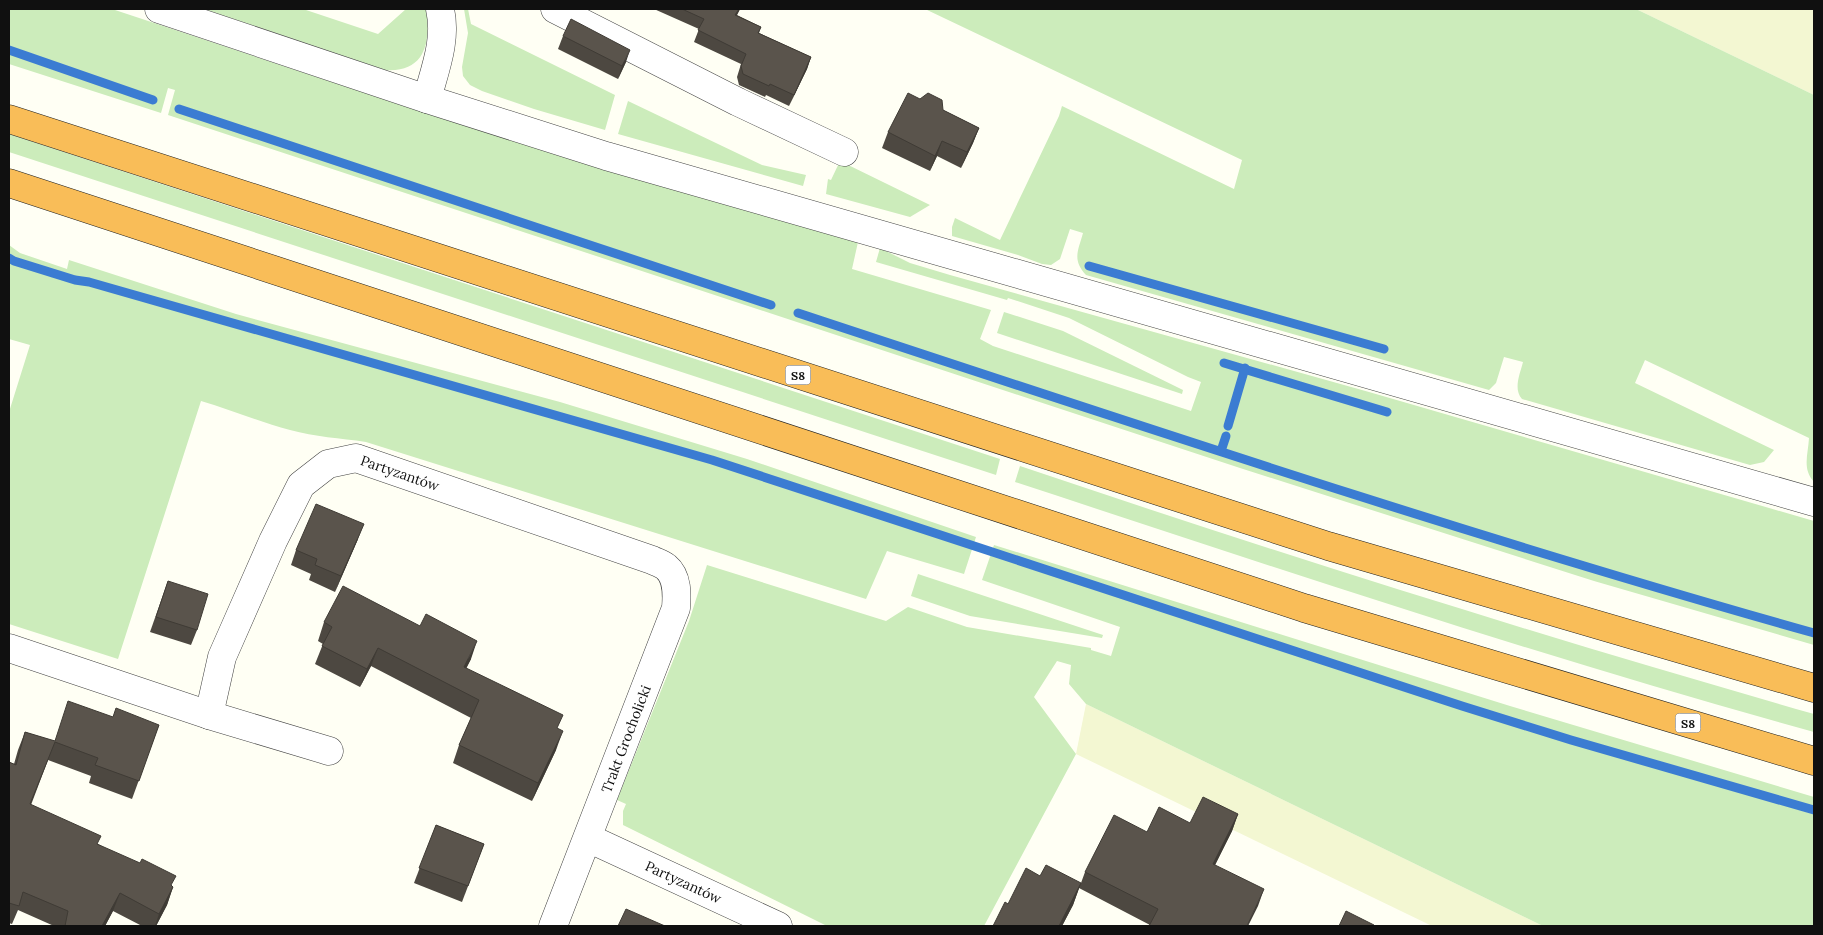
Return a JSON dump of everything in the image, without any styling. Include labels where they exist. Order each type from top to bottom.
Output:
[{"type":"highway","name":"S8","points":[[9,119],[1328,546],[1814,688]]},
{"type":"highway","name":"S8","points":[[9,183],[1304,608],[1814,761]]},
{"type":"street","points":[[159,9],[427,99],[606,156],[1814,502]]},
{"type":"street","points":[[427,99],[442,41],[443,24],[440,9]]},
{"type":"street","points":[[555,9],[738,102],[844,152]]},
{"type":"street","name":"Partyzantów","points":[[209,715],[222,657],[273,541],[301,485],[328,464],[356,458],[652,560]]},
{"type":"street","name":"Trakt Grocholicki","points":[[553,926],[676,608],[677,594],[673,577],[666,567],[652,560]]},
{"type":"street","points":[[9,648],[209,715],[329,751]]},
{"type":"street","name":"Partyzantów","points":[[588,838],[778,926]]},
{"type":"green space","points":[[9,9],[112,9],[419,111],[586,164],[858,242],[852,269],[991,310],[980,339],[993,346],[1191,411],[1201,382],[1069,318],[1008,298],[1007,300],[876,262],[880,248],[910,263],[950,275],[1369,392],[1814,521],[1814,645],[1594,581],[1240,468],[168,115],[175,90],[168,88],[161,113],[9,64]]},
{"type":"green space","points":[[204,9],[303,9],[378,34],[406,9],[426,9],[426,43],[423,53],[409,66],[399,70],[385,70]]},
{"type":"green space","points":[[464,9],[468,9],[471,24],[615,95],[605,130],[534,109],[470,85],[463,76],[462,67],[468,33]]},
{"type":"green space","points":[[925,9],[1636,9],[1814,95],[1814,482],[1810,477],[1807,467],[1809,438],[1645,360],[1635,383],[1774,450],[1764,462],[1750,465],[1522,399],[1519,395],[1518,386],[1523,362],[1504,357],[1496,383],[1489,390],[1086,275],[1079,265],[1077,255],[1083,233],[1070,229],[1060,259],[1051,265],[1042,264],[952,236],[955,218],[1000,240],[1062,106],[1234,189],[1242,160]]},
{"type":"green space","points":[[1636,9],[1814,9],[1814,95]]},
{"type":"green space","points":[[628,101],[762,165],[806,175],[803,186],[618,134]]},
{"type":"green space","points":[[9,134],[1000,459],[996,475],[9,152]]},
{"type":"green space","points":[[840,161],[930,205],[910,217],[826,194],[828,179],[831,180]]},
{"type":"green space","points":[[9,245],[20,253],[67,269],[69,260],[236,314],[560,402],[747,459],[976,537],[964,574],[887,551],[866,599],[366,442],[299,432],[201,401],[118,659],[9,624],[9,412],[30,345],[9,339]]},
{"type":"green space","points":[[1004,312],[1063,331],[1183,390],[1182,394],[997,333]]},
{"type":"green space","points":[[1020,466],[1416,595],[1814,714],[1814,732],[1713,704],[1513,643],[1313,580],[1015,482]]},
{"type":"green space","points":[[994,545],[1510,706],[1814,797],[1814,926],[1543,926],[1086,704],[1069,684],[1071,665],[1057,661],[1034,697],[1076,754],[984,926],[827,926],[623,825],[623,811],[626,804],[617,800],[689,621],[707,565],[886,621],[908,607],[967,627],[1091,648],[1091,650],[1111,656],[1120,627],[982,580]]},
{"type":"green space","points":[[918,574],[1103,635],[1102,638],[970,616],[911,596]]},
{"type":"green space","points":[[1086,704],[1543,926],[1432,926],[1076,754]]},
{"type":"building","points":[[682,9],[739,9],[735,15],[761,27],[758,33],[811,57],[794,95],[743,74],[741,66],[746,54],[698,30],[704,19]]},
{"type":"building","points":[[571,19],[630,50],[622,66],[563,36]]},
{"type":"building","points":[[908,93],[920,99],[928,93],[942,100],[943,110],[979,128],[967,152],[942,141],[935,156],[888,132]]},
{"type":"building","points":[[316,504],[364,524],[341,576],[315,565],[317,559],[296,550]]},
{"type":"building","points":[[168,581],[208,594],[197,630],[156,617]]},
{"type":"building","points":[[343,586],[420,626],[426,614],[477,641],[464,667],[563,715],[557,728],[563,731],[538,783],[459,745],[479,700],[378,648],[367,669],[322,646],[332,627],[324,622]]},
{"type":"building","points":[[68,701],[113,717],[116,708],[159,725],[139,781],[95,765],[98,758],[55,742],[30,804],[101,836],[97,844],[140,863],[142,859],[176,876],[171,885],[173,887],[159,914],[120,893],[102,926],[65,926],[68,911],[23,892],[19,906],[9,903],[9,762],[16,765],[25,732],[55,741]]},
{"type":"building","points":[[1203,797],[1238,814],[1213,864],[1264,889],[1247,926],[1149,926],[1158,909],[1085,872],[1114,815],[1147,832],[1159,807],[1190,823]]},
{"type":"building","points":[[436,825],[484,844],[468,886],[419,868]]},
{"type":"building","points":[[1046,865],[1081,883],[1059,926],[993,926],[1005,902],[1008,904],[1026,868],[1040,876]]},
{"type":"building","points":[[626,909],[665,926],[618,926]]},
{"type":"building","points":[[1346,911],[1374,925],[1374,926],[1339,926]]},
{"type":"waterway","points":[[9,50],[153,100]]},
{"type":"waterway","points":[[179,109],[771,305]]},
{"type":"waterway","points":[[9,258],[75,280],[89,282],[712,460],[1462,706],[1571,740],[1814,810]]},
{"type":"waterway","points":[[1089,266],[1384,349]]},
{"type":"waterway","points":[[798,313],[1177,438],[1431,519],[1814,633]]},
{"type":"waterway","points":[[1224,363],[1387,412]]},
{"type":"waterway","points":[[1228,426],[1245,368]]},
{"type":"waterway","points":[[1221,451],[1226,436]]}]
